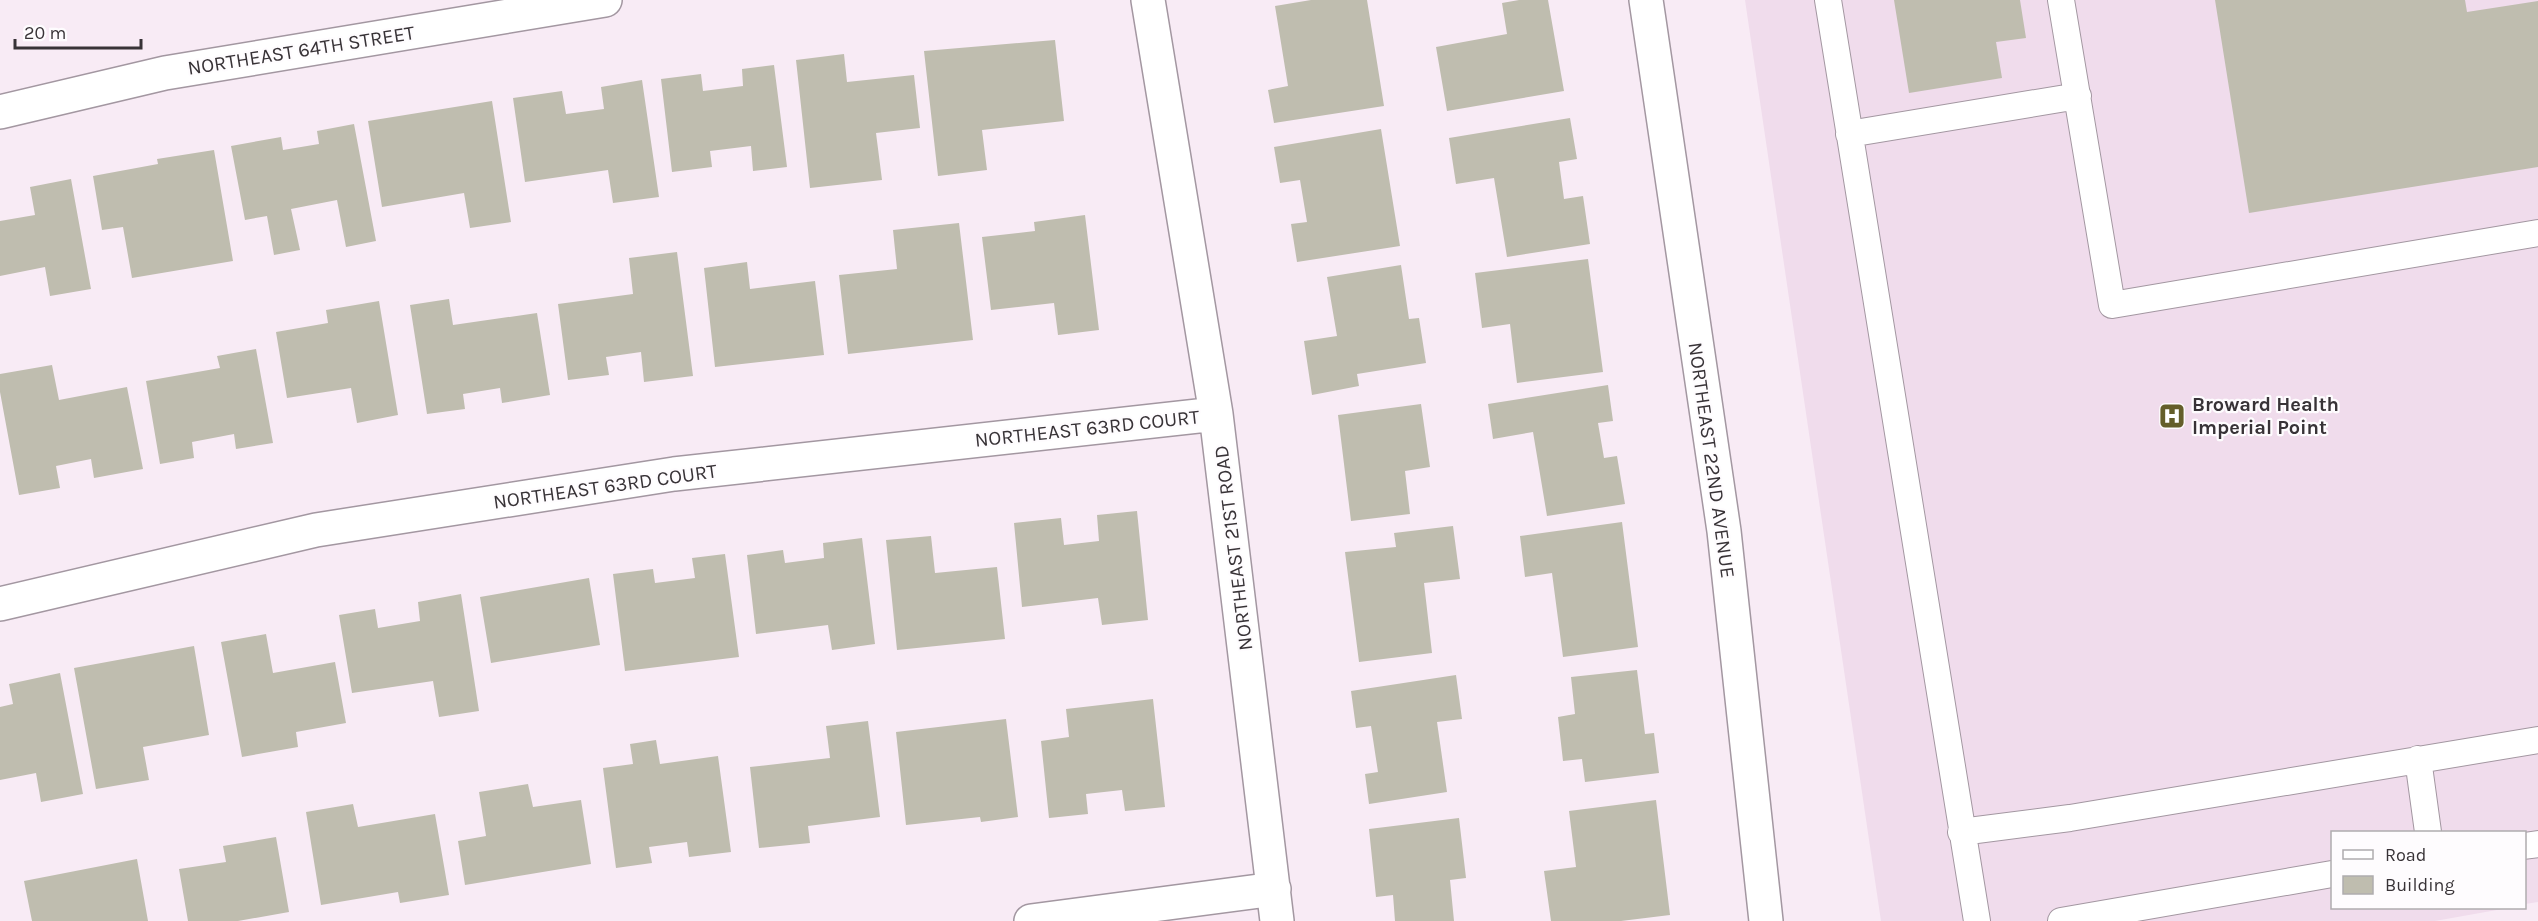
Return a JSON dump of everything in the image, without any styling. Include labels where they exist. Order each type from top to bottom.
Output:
[{"type":"street","name":"NORTHEAST 64TH STREET","points":[[0,111],[165,73],[605,0]]},
{"type":"street","name":"NORTHEAST 21ST ROAD","points":[[1148,0],[1216,414],[1277,921]]},
{"type":"street","name":"NORTHEAST 22ND AVENUE","points":[[1646,0],[1724,531],[1766,921]]},
{"type":"street","name":"NORTHEAST 63RD COURT","points":[[0,604],[316,530],[674,474],[1216,414]]},
{"type":"street","points":[[1031,921],[1274,889]]},
{"type":"lane","points":[[1828,0],[1977,921]]},
{"type":"lane","points":[[2061,0],[2112,305],[2538,233]]},
{"type":"lane","points":[[1849,134],[2078,96]]},
{"type":"lane","points":[[1961,832],[2070,818],[2191,796],[2538,740]]},
{"type":"lane","points":[[2418,759],[2428,831]]},
{"type":"lane","points":[[2061,921],[2331,874]]},
{"type":"shaded area","name":"Broward Health Imperial Point","points":[[1745,0],[2538,0],[2538,902],[2526,904],[2526,831],[2331,831],[2331,909],[2502,909],[2435,921],[1881,921]]},
{"type":"building","points":[[1311,0],[1367,0],[1384,106],[1274,123],[1268,90],[1288,86],[1275,6]]},
{"type":"building","points":[[1519,0],[1548,0],[1564,91],[1447,111],[1436,47],[1507,34],[1502,3]]},
{"type":"building","points":[[1894,0],[2020,0],[2026,38],[1996,42],[2002,78],[1909,93]]},
{"type":"building","points":[[2215,0],[2465,0],[2467,12],[2538,1],[2538,167],[2249,213]]},
{"type":"building","points":[[1055,40],[1064,121],[982,130],[987,170],[938,176],[924,51]]},
{"type":"building","points":[[844,54],[847,82],[914,75],[920,128],[876,133],[882,180],[810,188],[796,60]]},
{"type":"building","points":[[774,65],[787,167],[753,171],[751,146],[710,151],[712,167],[672,172],[661,79],[701,74],[703,91],[743,86],[742,69]]},
{"type":"building","points":[[642,80],[659,197],[613,203],[608,170],[525,182],[513,98],[562,91],[566,114],[604,109],[601,87]]},
{"type":"building","points":[[492,101],[511,222],[470,228],[464,193],[382,207],[368,121]]},
{"type":"building","points":[[1570,118],[1577,159],[1559,162],[1564,199],[1583,196],[1590,244],[1507,257],[1494,178],[1456,184],[1449,138]]},
{"type":"building","points":[[354,124],[376,241],[346,247],[337,200],[291,209],[300,250],[274,255],[267,216],[245,220],[231,146],[281,137],[283,150],[319,144],[317,131]]},
{"type":"building","points":[[1381,129],[1400,246],[1297,262],[1291,224],[1307,222],[1300,180],[1280,183],[1274,147]]},
{"type":"building","points":[[214,150],[233,261],[132,278],[123,227],[102,230],[93,176],[158,164],[157,159]]},
{"type":"building","points":[[71,179],[91,289],[50,296],[45,267],[0,276],[0,221],[35,215],[30,187]]},
{"type":"building","points":[[1085,215],[1099,330],[1058,335],[1054,303],[991,310],[982,237],[1035,231],[1034,222]]},
{"type":"building","points":[[959,223],[973,340],[848,354],[839,275],[897,269],[893,230]]},
{"type":"building","points":[[677,252],[693,376],[644,382],[641,352],[606,357],[609,375],[568,380],[558,304],[633,294],[629,258]]},
{"type":"building","points":[[1588,259],[1603,372],[1517,383],[1510,324],[1482,328],[1475,273]]},
{"type":"building","points":[[747,262],[750,289],[815,281],[824,355],[715,367],[704,268]]},
{"type":"building","points":[[1401,265],[1409,319],[1419,318],[1426,363],[1357,374],[1359,386],[1312,395],[1304,341],[1337,336],[1327,277]]},
{"type":"building","points":[[449,299],[453,325],[537,313],[550,395],[502,403],[500,388],[463,394],[465,409],[427,414],[410,305]]},
{"type":"building","points":[[379,301],[398,415],[357,423],[351,388],[287,398],[276,332],[328,323],[326,310]]},
{"type":"building","points":[[256,349],[273,443],[236,449],[234,434],[192,442],[194,458],[160,464],[146,381],[220,368],[217,356]]},
{"type":"building","points":[[52,365],[59,400],[127,387],[143,469],[94,478],[91,459],[56,466],[60,488],[19,495],[0,392],[0,374]]},
{"type":"building","points":[[1608,385],[1613,421],[1598,423],[1604,458],[1617,456],[1625,504],[1547,516],[1533,432],[1493,439],[1488,404]]},
{"type":"building","points":[[1421,404],[1430,467],[1405,471],[1410,514],[1351,521],[1338,415]]},
{"type":"building","points":[[1137,511],[1148,620],[1102,625],[1098,598],[1022,607],[1014,523],[1061,518],[1064,545],[1099,541],[1097,515]]},
{"type":"building","points":[[1622,522],[1638,647],[1563,657],[1552,573],[1525,577],[1520,536]]},
{"type":"building","points":[[1453,526],[1460,579],[1424,583],[1432,653],[1359,662],[1345,552],[1396,547],[1394,533]]},
{"type":"building","points":[[931,536],[935,573],[997,567],[1005,639],[897,650],[886,540]]},
{"type":"building","points":[[862,538],[875,644],[832,650],[828,625],[756,634],[747,555],[783,550],[785,563],[824,558],[823,543]]},
{"type":"building","points":[[725,554],[739,657],[625,671],[613,574],[653,569],[655,583],[695,578],[692,558]]},
{"type":"building","points":[[589,578],[600,645],[491,663],[480,597]]},
{"type":"building","points":[[461,594],[479,711],[439,717],[433,681],[352,693],[339,615],[375,609],[378,628],[420,621],[418,602]]},
{"type":"building","points":[[266,634],[273,673],[335,662],[346,723],[296,732],[298,747],[242,757],[221,642]]},
{"type":"building","points":[[194,646],[209,735],[143,747],[149,780],[96,789],[74,668]]},
{"type":"building","points":[[1637,670],[1645,734],[1654,733],[1659,773],[1585,782],[1582,759],[1563,761],[1558,717],[1575,714],[1571,677]]},
{"type":"building","points":[[60,673],[83,794],[41,802],[36,773],[0,780],[0,707],[13,704],[9,684]]},
{"type":"building","points":[[1456,675],[1462,719],[1437,722],[1447,792],[1369,804],[1365,774],[1378,772],[1371,726],[1356,728],[1351,691]]},
{"type":"building","points":[[1153,699],[1165,807],[1125,811],[1122,790],[1086,794],[1088,814],[1049,818],[1041,741],[1069,737],[1066,709]]},
{"type":"building","points":[[1006,719],[1018,817],[981,822],[980,817],[906,825],[896,732]]},
{"type":"building","points":[[868,721],[880,817],[808,826],[810,843],[759,848],[750,767],[830,758],[826,726]]},
{"type":"building","points":[[656,740],[660,764],[718,756],[731,852],[689,857],[687,842],[649,847],[652,863],[616,868],[603,768],[633,764],[630,744]]},
{"type":"building","points":[[528,784],[533,807],[581,800],[591,864],[465,885],[458,841],[486,836],[479,792]]},
{"type":"building","points":[[1656,800],[1670,915],[1621,921],[1551,921],[1544,871],[1576,867],[1569,811]]},
{"type":"building","points":[[353,804],[358,827],[435,814],[449,895],[400,903],[398,892],[321,905],[306,812]]},
{"type":"building","points":[[1459,818],[1466,878],[1450,880],[1454,921],[1395,921],[1393,895],[1376,897],[1369,829]]},
{"type":"building","points":[[276,837],[289,912],[238,921],[188,921],[179,869],[226,862],[223,846]]},
{"type":"building","points":[[137,859],[148,921],[32,921],[24,881]]},
{"type":"place","name":"Broward Health Imperial Point","points":[[2172,416]]}]
